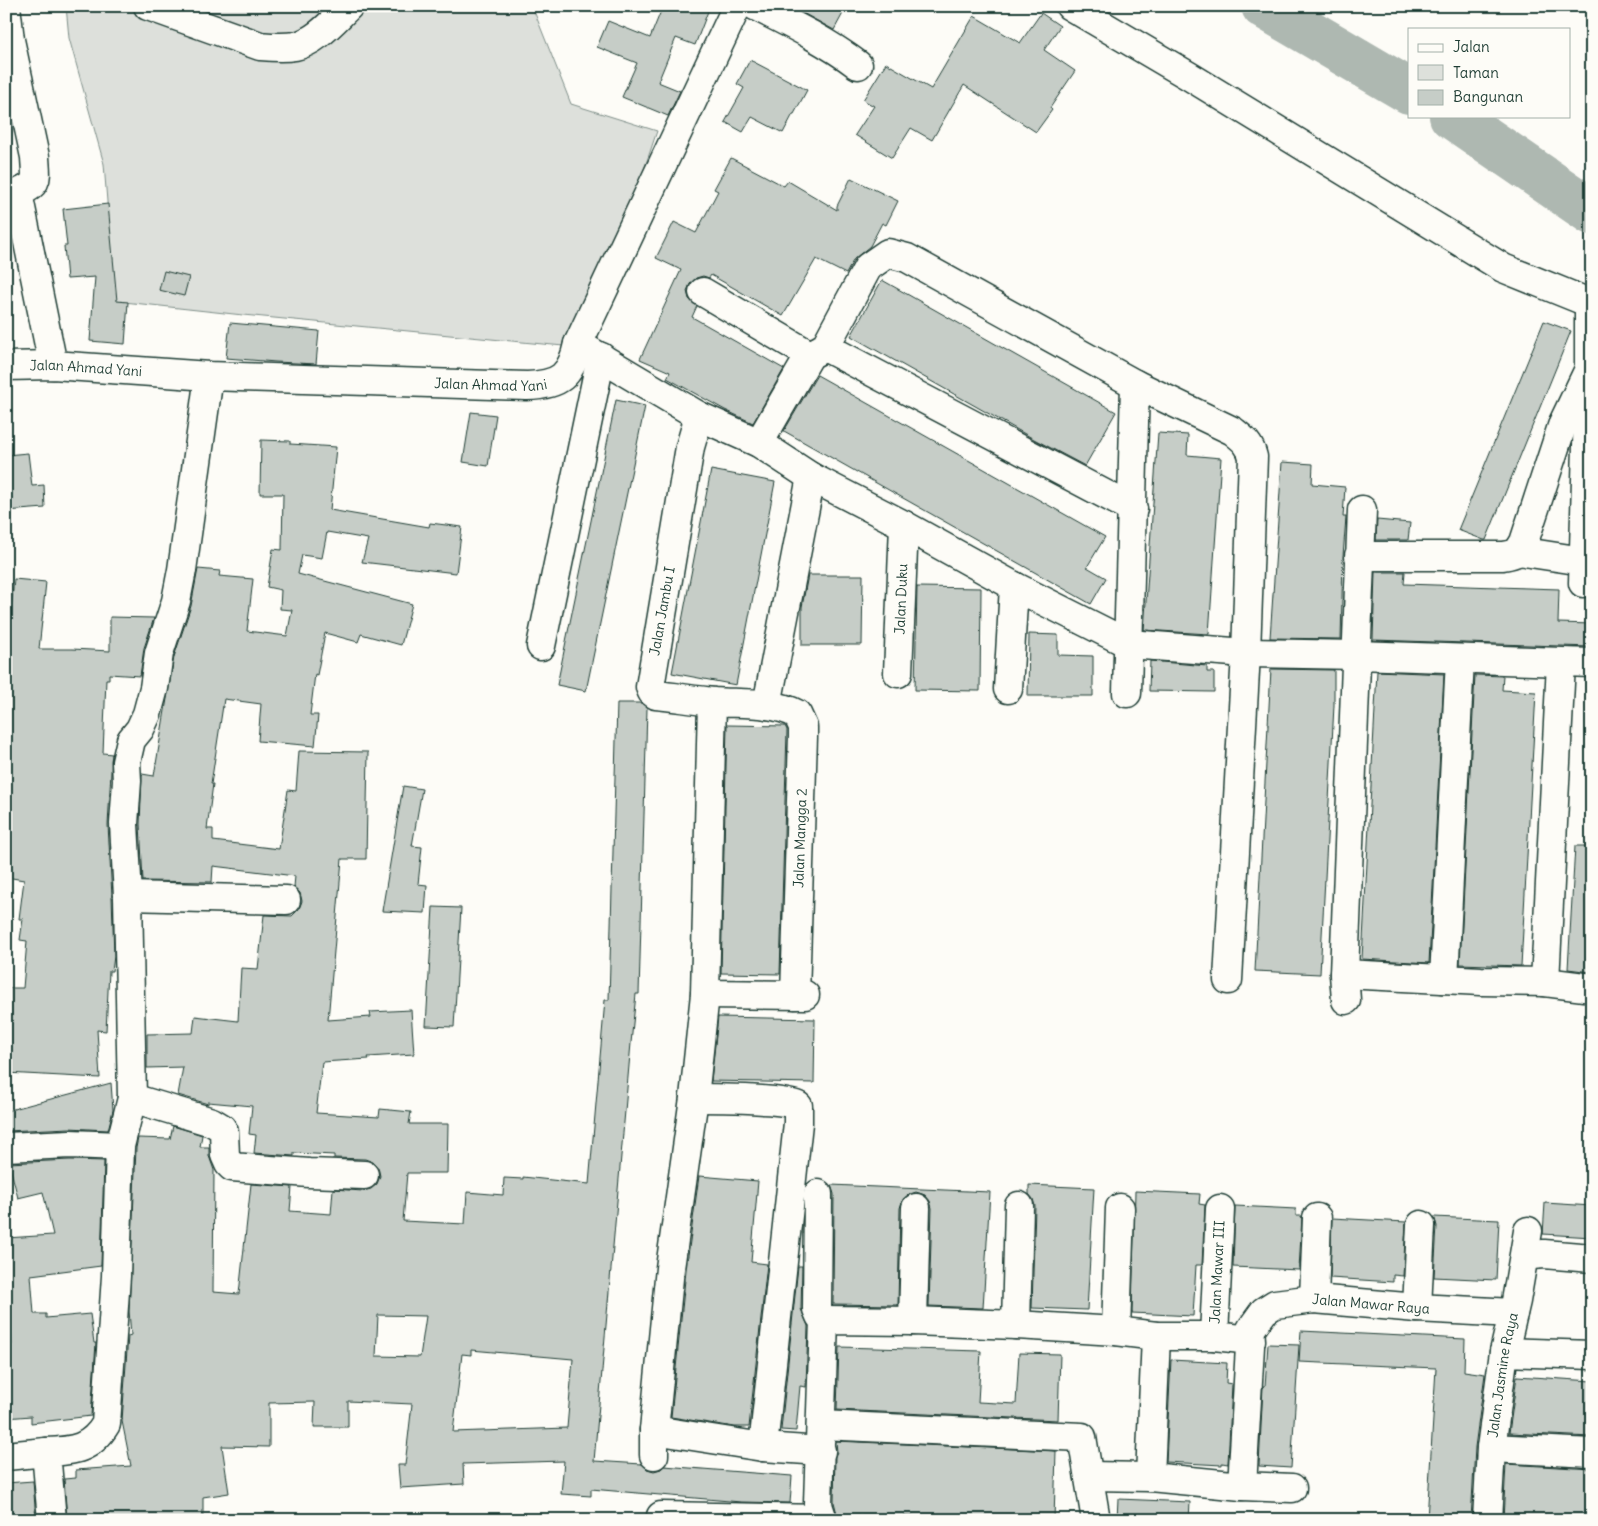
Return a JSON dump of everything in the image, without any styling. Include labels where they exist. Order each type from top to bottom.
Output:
[{"type":"street","points":[[6,6],[10,40],[36,172],[36,179],[32,186],[12,193],[53,365]]},
{"type":"street","points":[[148,6],[260,46],[279,48],[296,46],[306,42],[349,6]]},
{"type":"street","name":"Jalan Ahmad Yani","points":[[6,366],[53,365],[209,376],[538,386],[555,381],[569,370],[575,360],[590,351],[737,6]]},
{"type":"street","points":[[755,6],[815,36],[858,66]]},
{"type":"street","points":[[1070,6],[1189,76],[1503,268],[1590,303],[1583,572],[1518,551]]},
{"type":"street","points":[[759,443],[868,267],[888,253],[907,258],[1135,384],[1233,432],[1246,442],[1253,456],[1246,653],[1228,980]]},
{"type":"street","points":[[703,292],[1133,509]]},
{"type":"street","points":[[541,646],[590,351],[698,416],[759,443],[811,477],[904,525],[1014,586],[1129,644],[1246,653],[1357,655],[1592,664]]},
{"type":"street","points":[[1359,556],[1503,556],[1515,554],[1524,542],[1563,423],[1589,368]]},
{"type":"street","points":[[6,1456],[77,1449],[98,1436],[106,1424],[116,1276],[120,1146],[132,1098],[128,896],[124,824],[127,781],[126,762],[131,740],[140,729],[147,714],[154,688],[159,653],[176,602],[209,376]]},
{"type":"street","points":[[1127,693],[1135,384]]},
{"type":"street","name":"Jalan Jambu I","points":[[698,416],[690,447],[650,687],[656,695],[712,702],[767,704]]},
{"type":"street","points":[[767,704],[811,477]]},
{"type":"street","points":[[1362,510],[1345,987],[1444,979],[1545,982],[1592,988]]},
{"type":"street","name":"Jalan Duku","points":[[898,674],[904,525]]},
{"type":"street","points":[[1008,689],[1014,586]]},
{"type":"street","points":[[1444,979],[1460,659]]},
{"type":"street","points":[[1545,982],[1560,663]]},
{"type":"street","points":[[712,702],[705,994],[694,1098],[670,1268],[654,1442],[763,1448],[821,1438],[1082,1436],[1096,1520]]},
{"type":"street","name":"Jalan Mangga 2","points":[[705,994],[800,995],[802,727],[797,714],[790,710],[767,704]]},
{"type":"street","points":[[128,896],[286,900]]},
{"type":"street","points":[[132,1098],[217,1124],[224,1132],[225,1155],[232,1166],[364,1175]]},
{"type":"street","points":[[694,1098],[793,1102],[798,1106],[798,1123],[763,1448]]},
{"type":"street","points":[[6,1147],[70,1144],[120,1146]]},
{"type":"street","points":[[661,1516],[823,1520],[818,1503],[824,1320],[817,1309],[818,1194]]},
{"type":"street","points":[[1016,1326],[1020,1206]]},
{"type":"street","points":[[914,1321],[916,1208]]},
{"type":"street","points":[[1116,1331],[1120,1208]]},
{"type":"street","name":"Jalan Mawar III","points":[[1214,1336],[1220,1209]]},
{"type":"street","points":[[1314,1299],[1318,1218]]},
{"type":"street","points":[[1417,1308],[1421,1225]]},
{"type":"street","name":"Jalan Jasmine Raya","points":[[1487,1520],[1491,1448],[1504,1352],[1527,1242],[1532,1255],[1544,1254],[1592,1258]]},
{"type":"street","name":"Jalan Mawar Raya","points":[[1242,1486],[1251,1329],[1264,1311],[1275,1304],[1314,1299],[1417,1308],[1513,1313]]},
{"type":"street","points":[[824,1320],[914,1321],[1116,1331],[1156,1336],[1214,1336],[1251,1340]]},
{"type":"street","points":[[1150,1478],[1156,1336]]},
{"type":"street","points":[[1504,1352],[1592,1355]]},
{"type":"street","points":[[1491,1448],[1592,1453]]},
{"type":"street","points":[[46,1452],[52,1520]]},
{"type":"street","points":[[1089,1476],[1150,1478],[1242,1486],[1292,1488]]},
{"type":"green space","points":[[66,6],[532,6],[571,104],[657,131],[584,348],[115,301],[104,164],[69,38]]},
{"type":"building","points":[[663,6],[710,6],[695,45],[676,38],[658,82],[680,91],[668,116],[622,97],[637,63],[597,47],[608,21],[650,38]]},
{"type":"building","points":[[790,6],[847,6],[834,30]]},
{"type":"building","points":[[1041,13],[1060,26],[1044,50],[1075,71],[1050,108],[1052,110],[1036,132],[964,85],[932,140],[911,128],[892,158],[855,135],[874,106],[863,100],[886,63],[931,89],[974,16],[1020,43]]},
{"type":"building","points":[[750,60],[807,90],[783,133],[752,117],[743,132],[725,122],[744,88],[737,84]]},
{"type":"building","points":[[731,158],[784,186],[788,181],[837,210],[837,206],[851,178],[898,201],[886,225],[882,223],[870,246],[854,259],[846,274],[816,259],[783,316],[711,275],[709,278],[703,276],[696,278],[690,284],[687,291],[689,299],[697,306],[692,317],[784,369],[753,423],[667,378],[670,372],[640,359],[681,270],[656,258],[674,222],[696,233],[718,191],[714,189]]},
{"type":"building","points":[[108,204],[117,301],[128,302],[125,344],[90,341],[95,277],[67,279],[64,246],[67,246],[63,209]]},
{"type":"building","points":[[164,271],[189,277],[184,296],[159,290]]},
{"type":"building","points":[[882,280],[1116,412],[1085,466],[851,336]]},
{"type":"building","points":[[1544,321],[1571,331],[1486,540],[1484,540],[1458,530]]},
{"type":"building","points":[[230,323],[319,331],[316,364],[226,358]]},
{"type":"building","points":[[817,375],[1105,537],[1087,567],[1106,578],[1091,604],[784,431]]},
{"type":"building","points":[[616,400],[645,406],[586,691],[557,685]]},
{"type":"building","points":[[471,412],[496,415],[488,466],[463,462]]},
{"type":"building","points":[[1158,433],[1188,435],[1187,455],[1221,458],[1209,634],[1144,630]]},
{"type":"building","points":[[261,440],[290,441],[290,444],[336,447],[330,510],[429,527],[430,523],[462,527],[456,573],[362,562],[368,539],[327,532],[322,558],[302,555],[298,574],[412,604],[401,645],[361,634],[358,642],[325,633],[317,675],[315,674],[310,715],[318,715],[315,746],[258,741],[261,704],[224,699],[211,784],[213,784],[207,829],[213,829],[213,841],[279,849],[288,790],[296,791],[299,751],[368,752],[366,859],[342,859],[328,1020],[371,1017],[370,1012],[411,1010],[414,1054],[322,1062],[316,1113],[379,1117],[380,1109],[411,1112],[409,1124],[448,1124],[447,1173],[407,1173],[403,1221],[465,1224],[467,1192],[503,1195],[504,1178],[523,1179],[523,1177],[589,1184],[605,1000],[609,1000],[617,703],[641,703],[647,708],[639,994],[636,994],[631,1043],[594,1461],[642,1464],[647,1469],[654,1471],[664,1466],[792,1476],[790,1503],[741,1502],[591,1489],[591,1496],[561,1494],[564,1461],[463,1464],[464,1484],[400,1488],[398,1465],[405,1465],[412,1404],[348,1401],[348,1427],[314,1427],[315,1402],[269,1403],[269,1447],[222,1446],[229,1493],[203,1497],[203,1520],[67,1520],[64,1479],[76,1478],[76,1470],[131,1466],[122,1421],[128,1336],[131,1335],[129,1311],[138,1138],[170,1139],[173,1126],[202,1135],[200,1147],[209,1147],[209,1156],[214,1170],[213,1292],[239,1294],[251,1184],[292,1187],[290,1211],[331,1214],[333,1189],[363,1191],[371,1189],[377,1184],[380,1176],[378,1167],[373,1162],[365,1159],[334,1158],[334,1155],[294,1153],[294,1156],[254,1153],[256,1135],[249,1134],[252,1106],[208,1102],[208,1104],[178,1095],[183,1067],[147,1068],[147,1034],[193,1033],[195,1016],[238,1021],[241,968],[258,969],[264,915],[292,916],[299,909],[302,901],[300,893],[294,887],[295,876],[213,866],[212,882],[143,881],[140,824],[142,774],[154,776],[174,657],[191,606],[198,569],[220,571],[219,576],[253,579],[247,631],[287,636],[292,610],[280,609],[281,590],[267,587],[273,549],[282,550],[283,494],[260,494]],"holes":[[[378,1315],[426,1316],[420,1357],[376,1356]],[[471,1350],[573,1359],[567,1428],[453,1432],[462,1354],[471,1355]]]},
{"type":"building","points":[[28,453],[32,486],[44,485],[45,508],[6,511],[6,455]]},
{"type":"building","points":[[1282,462],[1313,464],[1312,484],[1345,487],[1343,517],[1346,517],[1341,639],[1270,638]]},
{"type":"building","points":[[711,470],[775,482],[736,685],[672,673]]},
{"type":"building","points":[[1377,520],[1410,523],[1408,540],[1376,540]]},
{"type":"building","points":[[1375,572],[1405,572],[1404,584],[1559,589],[1558,623],[1592,624],[1592,647],[1373,640]]},
{"type":"building","points":[[808,575],[863,575],[862,645],[802,645],[802,607]]},
{"type":"building","points":[[14,579],[46,582],[39,649],[110,651],[110,617],[154,618],[144,648],[140,676],[109,674],[109,679],[106,679],[103,753],[112,754],[108,825],[114,956],[112,971],[109,971],[106,1031],[97,1030],[100,1078],[6,1073],[6,988],[23,988],[27,941],[20,940],[23,919],[19,919],[24,880],[6,877],[6,660]]},
{"type":"building","points":[[917,587],[981,588],[980,691],[915,690]]},
{"type":"building","points":[[1029,634],[1058,635],[1058,655],[1093,656],[1093,696],[1028,696]]},
{"type":"building","points":[[1150,661],[1207,666],[1207,672],[1214,672],[1214,692],[1149,691]]},
{"type":"building","points":[[1271,669],[1334,670],[1334,705],[1320,974],[1255,971]]},
{"type":"building","points":[[1377,671],[1444,674],[1429,963],[1362,959]]},
{"type":"building","points":[[1475,675],[1503,676],[1502,690],[1536,692],[1521,966],[1460,964]]},
{"type":"building","points":[[727,725],[785,726],[787,730],[780,974],[721,973]]},
{"type":"building","points":[[403,786],[422,789],[412,846],[422,847],[418,884],[427,885],[425,913],[382,911]]},
{"type":"building","points":[[1575,846],[1592,846],[1592,972],[1568,969]]},
{"type":"building","points":[[433,907],[461,908],[454,1027],[426,1026]]},
{"type":"building","points":[[718,1017],[815,1019],[814,1083],[711,1081]]},
{"type":"building","points":[[111,1083],[113,1110],[108,1130],[69,1128],[6,1131],[6,1111]]},
{"type":"building","points":[[70,1160],[104,1161],[101,1266],[31,1275],[34,1314],[46,1314],[46,1318],[90,1314],[94,1343],[96,1343],[91,1416],[31,1423],[31,1416],[6,1418],[6,1379],[10,1378],[8,1346],[12,1345],[10,1297],[6,1297],[6,1238],[53,1235],[43,1192],[18,1198],[9,1163]]},
{"type":"building","points":[[699,1176],[758,1181],[751,1262],[767,1264],[749,1427],[735,1427],[671,1417],[686,1270]]},
{"type":"building","points":[[831,1185],[990,1192],[983,1308],[929,1306],[932,1208],[930,1201],[925,1195],[916,1192],[903,1199],[900,1208],[898,1305],[833,1304],[834,1194]]},
{"type":"building","points":[[1029,1185],[1094,1188],[1087,1310],[1032,1308],[1035,1206],[1029,1194]]},
{"type":"building","points":[[1135,1191],[1200,1194],[1199,1204],[1205,1205],[1202,1265],[1196,1265],[1193,1316],[1132,1313]]},
{"type":"building","points":[[1545,1203],[1592,1206],[1592,1237],[1543,1234]]},
{"type":"building","points":[[1235,1206],[1296,1209],[1296,1216],[1302,1216],[1299,1270],[1233,1267]]},
{"type":"building","points":[[1434,1217],[1499,1220],[1496,1280],[1434,1277],[1437,1226]]},
{"type":"building","points":[[1332,1218],[1406,1222],[1403,1276],[1393,1275],[1393,1282],[1330,1278]]},
{"type":"building","points":[[798,1266],[802,1266],[801,1309],[808,1326],[806,1387],[800,1386],[796,1431],[781,1430]]},
{"type":"building","points":[[1301,1331],[1465,1339],[1464,1371],[1485,1374],[1475,1447],[1471,1520],[1427,1520],[1436,1368],[1299,1362]]},
{"type":"building","points":[[1268,1344],[1299,1345],[1291,1468],[1259,1466],[1263,1386],[1265,1386]]},
{"type":"building","points":[[839,1347],[981,1351],[978,1402],[1016,1404],[1019,1353],[1060,1354],[1058,1420],[837,1410]]},
{"type":"building","points":[[1171,1360],[1227,1363],[1226,1383],[1232,1384],[1228,1464],[1166,1462]]},
{"type":"building","points":[[1517,1376],[1592,1381],[1592,1437],[1509,1433]]},
{"type":"building","points":[[836,1441],[1056,1451],[1054,1520],[837,1514],[834,1502]]},
{"type":"building","points":[[1506,1464],[1592,1469],[1592,1520],[1503,1520]]},
{"type":"building","points":[[33,1481],[36,1520],[6,1520],[6,1483]]},
{"type":"building","points":[[1118,1499],[1190,1502],[1189,1520],[1117,1519]]},
{"type":"waterway","points":[[1264,6],[1408,90]]},
{"type":"waterway","points":[[1455,118],[1592,212]]}]
